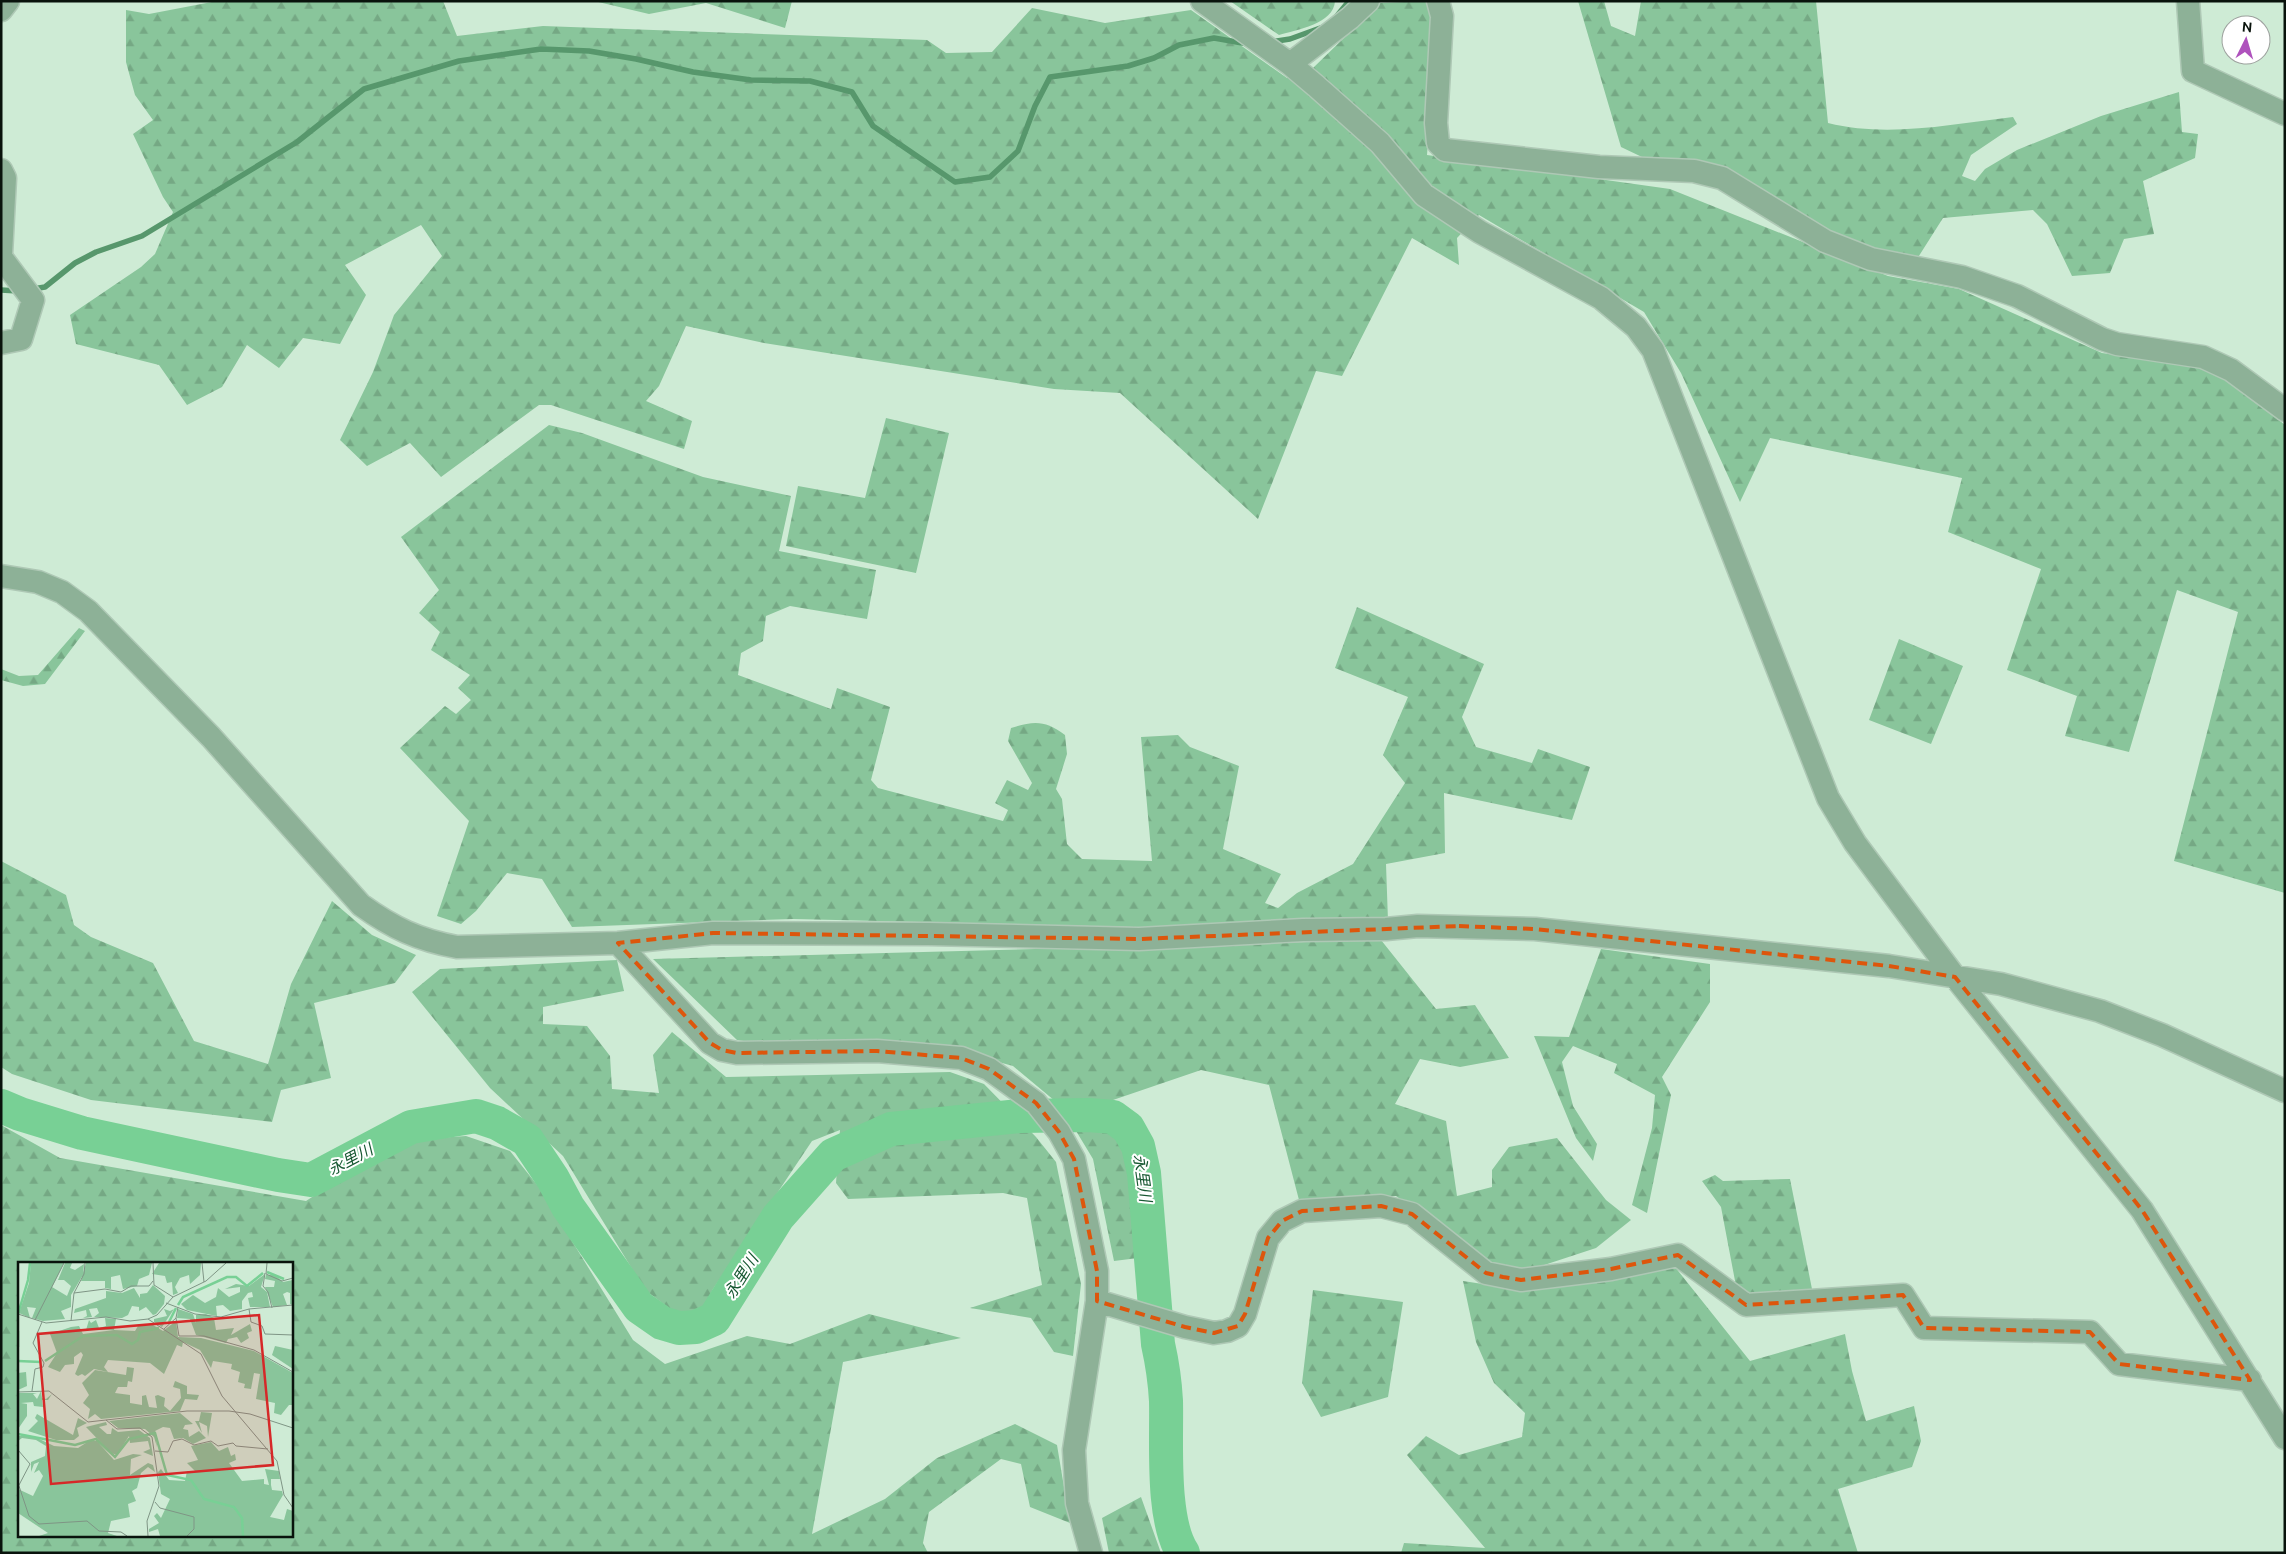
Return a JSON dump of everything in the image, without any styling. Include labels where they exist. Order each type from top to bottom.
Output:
[{"type":"street","points":[[1,10],[8,1]]},
{"type":"street","points":[[1202,1],[1290,64],[1380,143],[1424,195],[1480,232],[1601,298],[1636,327],[1653,350],[1828,798],[1855,843],[1955,977],[2142,1210],[2285,1438]]},
{"type":"street","points":[[1290,64],[1350,18],[1368,1]]},
{"type":"street","points":[[1438,1],[1442,16],[1436,123],[1438,144],[1445,150],[1599,167],[1694,170],[1722,178],[1825,240],[1871,259],[1962,277],[2017,296],[2102,339],[2117,344],[2203,357],[2230,370],[2285,410]]},
{"type":"street","points":[[2188,1],[2194,71],[2285,114]]},
{"type":"street","points":[[1,170],[5,178],[1,255],[27,292],[21,339],[1,343]]},
{"type":"street","points":[[1,576],[38,582],[62,592],[88,611],[211,736],[362,905],[383,921],[418,937],[457,947],[618,943],[713,934],[920,934],[1139,939],[1303,930],[1459,926],[1544,930],[1889,966],[2001,984],[2100,1011],[2162,1035],[2285,1091]]},
{"type":"street","points":[[618,943],[710,1043],[722,1050],[737,1053],[877,1051],[961,1058],[989,1069],[1036,1104],[1060,1132],[1074,1159],[1097,1271],[1107,1304],[1074,1450],[1077,1503],[1091,1553]]},
{"type":"street","points":[[1107,1304],[1185,1327],[1214,1333],[1227,1331],[1238,1326],[1245,1314],[1268,1238],[1282,1221],[1302,1210],[1381,1206],[1412,1214],[1486,1273],[1503,1277],[1521,1280],[1611,1269],[1678,1255],[1746,1305],[1903,1295],[1924,1328],[2090,1332],[2119,1364],[2250,1380]]},
{"type":"highlighted area","points":[[1459,926],[1535,929],[1889,966],[1955,977],[2142,1210],[2250,1380],[2119,1364],[2090,1332],[1924,1328],[1903,1295],[1746,1305],[1678,1255],[1611,1269],[1521,1280],[1503,1277],[1486,1273],[1412,1214],[1381,1206],[1302,1211],[1282,1221],[1268,1238],[1245,1314],[1238,1326],[1214,1333],[1185,1327],[1097,1301],[1097,1271],[1074,1159],[1059,1132],[1036,1103],[989,1069],[961,1058],[877,1051],[737,1053],[722,1050],[710,1043],[618,943],[713,933],[1139,939]]},
{"type":"green space","points":[[217,1],[443,1],[457,36],[543,26],[927,40],[946,53],[992,52],[1032,8],[1105,23],[1191,10],[1287,78],[1313,68],[1380,3],[1429,1],[1438,11],[1427,155],[1670,189],[1888,276],[1959,289],[2102,353],[2202,367],[2226,378],[2285,425],[2285,893],[2174,861],[2238,612],[2177,590],[2129,752],[2065,736],[2077,696],[2007,670],[2041,569],[1948,532],[1962,478],[1770,438],[1740,502],[1681,373],[1644,312],[1479,215],[1457,238],[1459,265],[1412,238],[1342,376],[1316,371],[1258,519],[1120,393],[1054,389],[764,343],[686,326],[659,386],[646,401],[692,421],[684,449],[551,405],[539,405],[441,477],[410,443],[367,466],[340,440],[373,372],[394,315],[442,256],[421,225],[345,265],[366,295],[340,344],[303,338],[279,368],[247,345],[222,387],[187,405],[159,365],[76,344],[70,315],[141,267],[155,254],[173,212],[163,197],[133,134],[153,120],[135,95],[126,62],[126,10],[149,14]]},
{"type":"green space","points":[[594,1],[792,1],[785,28],[706,3],[649,14]]},
{"type":"green space","points":[[1230,1],[1335,1],[1333,9],[1321,21],[1279,35]]},
{"type":"green space","points":[[1578,1],[1604,1],[1611,26],[1635,36],[1641,1],[1816,1],[1828,123],[1851,127],[1897,130],[2013,117],[2017,124],[1971,155],[1962,176],[1975,181],[1985,169],[2017,150],[2101,116],[2179,92],[2182,132],[2198,134],[2195,158],[2143,181],[2154,234],[2124,239],[2110,273],[2072,276],[2047,224],[2033,210],[1943,218],[1917,259],[1851,244],[1721,168],[1642,157],[1621,147]]},
{"type":"green space","points":[[886,418],[949,433],[916,573],[786,546],[798,486],[865,498]]},
{"type":"green space","points":[[549,425],[582,433],[703,477],[791,496],[779,551],[876,570],[867,619],[790,606],[766,616],[763,641],[741,653],[738,675],[831,709],[837,688],[890,707],[871,780],[878,788],[1003,821],[1008,810],[995,803],[1007,780],[1028,790],[1032,783],[1008,741],[1011,728],[1033,723],[1045,724],[1065,735],[1067,754],[1056,789],[1062,799],[1067,844],[1082,859],[1152,861],[1141,737],[1178,735],[1190,747],[1239,766],[1223,849],[1281,874],[1265,903],[1278,908],[1297,893],[1353,864],[1405,783],[1383,755],[1408,697],[1335,668],[1357,607],[1484,664],[1462,717],[1476,747],[1532,763],[1538,749],[1590,767],[1572,820],[1444,793],[1445,853],[1386,864],[1388,921],[1174,928],[793,919],[572,927],[542,879],[507,873],[476,911],[461,924],[437,916],[469,821],[400,748],[445,706],[456,714],[471,700],[458,688],[470,675],[431,650],[440,632],[419,613],[439,590],[401,537]]},
{"type":"green space","points":[[79,628],[85,631],[45,684],[23,686],[1,680],[1,669],[19,676],[38,675]]},
{"type":"green space","points":[[1899,639],[1963,666],[1931,744],[1869,720]]},
{"type":"green space","points":[[1,861],[66,895],[74,925],[91,937],[153,963],[194,1041],[268,1064],[291,984],[332,901],[372,935],[416,955],[395,983],[314,1003],[331,1078],[281,1090],[272,1122],[91,1100],[12,1074],[1,1067]]},
{"type":"green space","points":[[1381,940],[1436,1009],[1475,1005],[1509,1058],[1460,1067],[1420,1059],[1395,1104],[1446,1121],[1457,1196],[1492,1187],[1492,1170],[1509,1147],[1557,1138],[1606,1200],[1631,1220],[1596,1248],[1529,1270],[1489,1266],[1396,1196],[1299,1200],[1269,1085],[1201,1070],[1113,1100],[1112,1126],[1124,1142],[1138,1258],[1114,1261],[1093,1159],[1061,1106],[1013,1066],[948,1048],[770,1045],[737,1040],[653,959]]},
{"type":"green space","points":[[1601,949],[1710,964],[1710,1002],[1662,1077],[1671,1095],[1647,1213],[1632,1205],[1652,1128],[1655,1095],[1614,1073],[1617,1064],[1573,1046],[1562,1062],[1573,1106],[1597,1144],[1593,1161],[1576,1138],[1534,1036],[1569,1037]]},
{"type":"green space","points":[[617,960],[624,991],[543,1007],[543,1024],[587,1026],[610,1056],[612,1089],[659,1093],[653,1055],[672,1032],[726,1077],[950,1072],[984,1084],[1036,1137],[1056,1162],[1081,1284],[1073,1356],[1054,1352],[1031,1318],[970,1308],[1042,1285],[1027,1198],[1003,1193],[848,1199],[836,1183],[840,1130],[812,1141],[713,1289],[702,1312],[677,1314],[645,1290],[563,1156],[490,1088],[412,992],[440,969]]},
{"type":"green space","points":[[1,1125],[60,1158],[306,1201],[373,1157],[423,1139],[466,1136],[510,1151],[538,1186],[633,1340],[665,1364],[747,1336],[790,1344],[869,1314],[961,1338],[843,1362],[812,1534],[885,1499],[937,1458],[1015,1424],[1057,1445],[1070,1523],[1030,1507],[1021,1464],[1001,1459],[929,1512],[923,1543],[928,1553],[1,1553]]},
{"type":"green space","points":[[1715,1175],[1723,1181],[1790,1179],[1813,1294],[1749,1298],[1736,1286],[1721,1207],[1702,1181]]},
{"type":"green space","points":[[1675,1267],[1750,1361],[1845,1334],[1852,1371],[1866,1421],[1914,1406],[1921,1441],[1912,1467],[1838,1489],[1858,1553],[1401,1553],[1404,1543],[1485,1548],[1407,1455],[1426,1436],[1459,1455],[1522,1437],[1525,1413],[1494,1383],[1476,1342],[1463,1281],[1509,1288]]},
{"type":"green space","points":[[1313,1290],[1403,1302],[1388,1397],[1321,1417],[1302,1383]]},
{"type":"green space","points":[[1141,1497],[1161,1553],[1109,1553],[1102,1518]]},
{"type":"waterway","points":[[1336,17],[1349,1]]},
{"type":"waterway","points":[[1270,42],[1290,39],[1323,27]]},
{"type":"waterway","points":[[33,289],[45,287],[75,263],[96,252],[142,236],[297,142],[364,89],[459,61],[541,49],[589,51],[693,72],[751,80],[810,81],[852,92],[873,126],[955,182],[990,177],[1018,151],[1035,106],[1050,77],[1128,66],[1154,58],[1179,45],[1214,38],[1248,44]]},
{"type":"waterway","points":[[1,290],[18,291]]},
{"type":"waterway","name":"永里川","points":[[1,1106],[20,1114],[82,1133],[278,1175],[311,1180],[411,1127],[476,1116],[497,1123],[527,1140],[553,1179],[568,1207],[639,1307],[662,1323],[679,1328],[696,1327],[714,1319],[778,1217],[833,1155],[891,1129],[1020,1116],[1089,1115],[1113,1117],[1128,1128],[1138,1146],[1144,1173],[1158,1344],[1166,1394],[1168,1501],[1176,1539],[1183,1553]]}]
